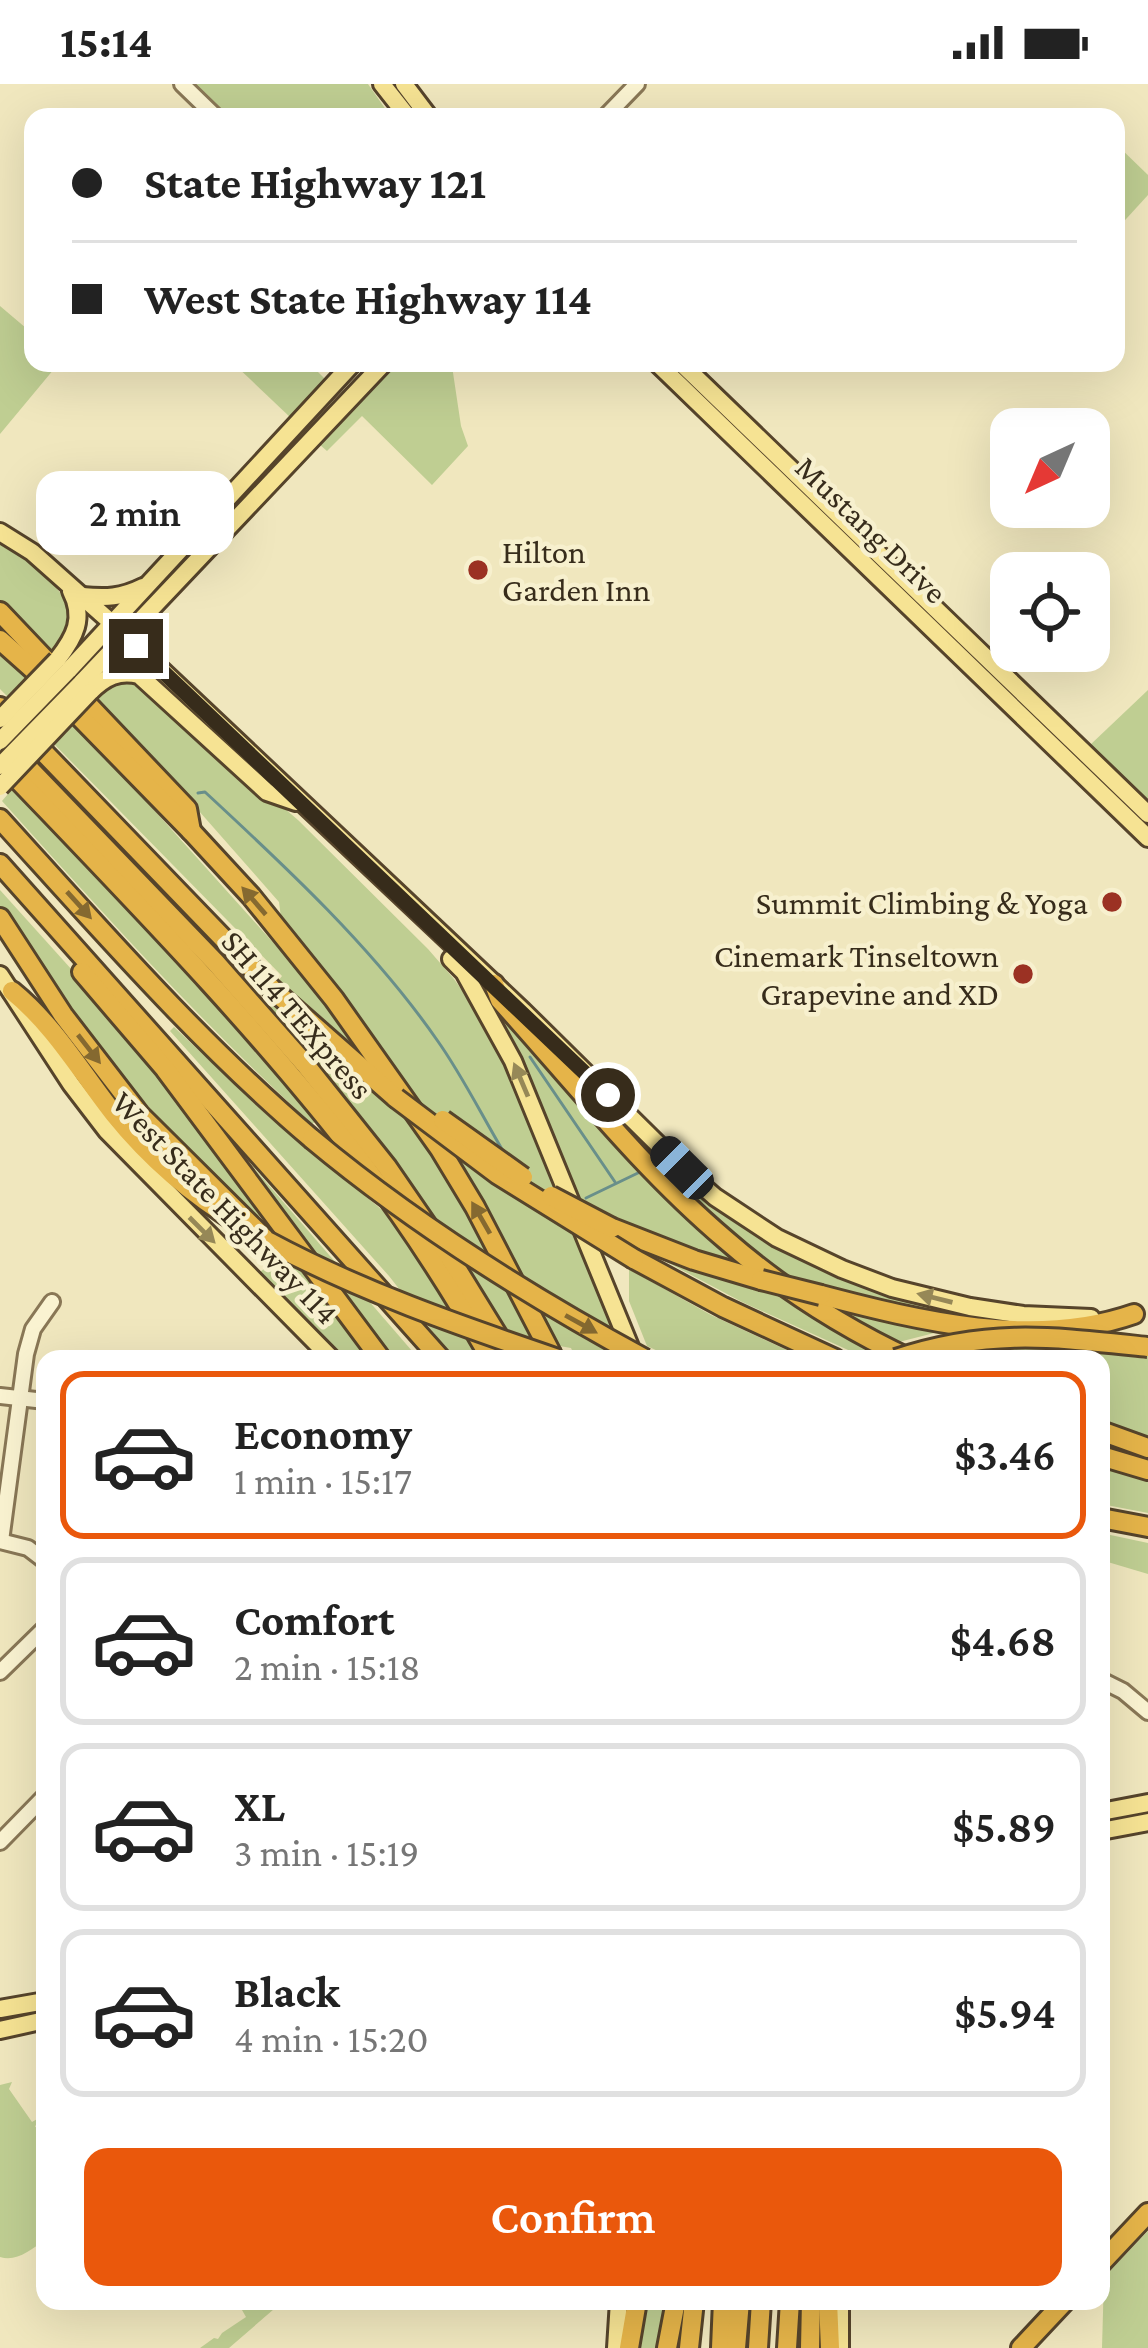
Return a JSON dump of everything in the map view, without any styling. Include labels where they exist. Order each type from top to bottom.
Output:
[{"type":"highway","points":[[0,612],[187,808],[190,831]]},
{"type":"highway","points":[[0,640],[190,831],[293,947],[388,1072],[475,1207],[551,1350]]},
{"type":"highway","points":[[0,707],[272,989],[396,1098],[525,1193],[634,1259],[815,1350]]},
{"type":"highway","name":"SH 114 TEXpress","points":[[0,741],[215,962],[304,1063],[387,1167],[506,1350]]},
{"type":"highway","name":"SH 114 TEXpress","points":[[0,763],[291,1074],[368,1170],[486,1350]]},
{"type":"highway","points":[[0,819],[177,1012],[312,1139],[436,1234],[628,1350]]},
{"type":"highway","points":[[0,864],[433,1350]]},
{"type":"highway","points":[[25,890],[42,926],[165,1069],[374,1350]]},
{"type":"highway","points":[[0,918],[63,1015],[140,1115],[268,1240]]},
{"type":"highway","points":[[6,983],[35,1010],[113,1113],[161,1167],[200,1199],[336,1276],[531,1350]]},
{"type":"highway","points":[[494,984],[500,1000],[661,1179],[724,1239],[827,1315],[893,1350]]},
{"type":"highway","points":[[396,1098],[421,1104],[548,1194],[612,1228],[694,1261],[958,1325],[1059,1329],[1103,1325],[1141,1314]]},
{"type":"highway","points":[[408,1320],[420,1350]]},
{"type":"highway","points":[[930,1350],[1010,1336],[1148,1347]]},
{"type":"highway","points":[[1110,1435],[1148,1448]]},
{"type":"highway","points":[[1110,1459],[1148,1470]]},
{"type":"highway","points":[[1110,1520],[1148,1527]]},
{"type":"highway","points":[[1110,2253],[1148,2212]]},
{"type":"highway","points":[[629,2348],[635,2310]]},
{"type":"highway","points":[[667,2348],[674,2310]]},
{"type":"highway","points":[[689,2348],[693,2310]]},
{"type":"highway","points":[[721,2348],[723,2310]]},
{"type":"highway","points":[[736,2348],[739,2310]]},
{"type":"highway","points":[[758,2348],[760,2310]]},
{"type":"highway","points":[[787,2348],[789,2310]]},
{"type":"highway","points":[[810,2348],[811,2310]]},
{"type":"highway","points":[[828,2310],[830,2348]]},
{"type":"highway","points":[[1021,2348],[1057,2310]]},
{"type":"main road","points":[[382,84],[401,108]]},
{"type":"main road","points":[[404,84],[422,108]]},
{"type":"main road","points":[[119,630],[149,584],[344,372]]},
{"type":"main road","points":[[349,372],[358,390]]},
{"type":"main road","points":[[0,763],[74,676],[183,573],[375,372]]},
{"type":"main road","name":"Mustang Drive","points":[[667,372],[776,466],[1078,758],[1148,838]]},
{"type":"main road","name":"Mustang Drive","points":[[689,372],[776,466]]},
{"type":"main road","points":[[291,428],[307,444]]},
{"type":"main road","points":[[183,573],[186,558],[217,524],[217,507]]},
{"type":"main road","points":[[0,532],[32,552],[119,630],[697,1181],[737,1213],[777,1238],[892,1288],[970,1307],[1057,1318],[1141,1314]]},
{"type":"main road","points":[[0,787],[74,676],[79,619],[65,581]]},
{"type":"main road","points":[[82,596],[124,596],[149,584]]},
{"type":"main road","points":[[0,719],[74,676],[140,675],[267,792],[303,804]]},
{"type":"main road","points":[[0,741],[74,676]]},
{"type":"main road","name":"Mustang Drive","points":[[1078,758],[1148,814]]},
{"type":"main road","points":[[395,891],[400,910],[464,971],[503,1041],[631,1350]]},
{"type":"main road","name":"West State Highway 114","points":[[6,983],[70,1084],[125,1153],[323,1350]]},
{"type":"main road","points":[[1110,1810],[1148,1803]]},
{"type":"main road","points":[[1110,1829],[1146,1821]]},
{"type":"main road","points":[[0,2009],[36,2003]]},
{"type":"main road","points":[[0,2030],[36,2022]]},
{"type":"main road","points":[[616,2348],[619,2310]]},
{"type":"main road","points":[[840,2310],[840,2348]]},
{"type":"street","points":[[182,84],[207,108]]},
{"type":"street","points":[[614,108],[637,84]]},
{"type":"street","points":[[36,1554],[0,1541],[29,1339],[52,1301]]},
{"type":"street","points":[[0,1396],[36,1399]]},
{"type":"street","points":[[0,1672],[36,1637]]},
{"type":"street","points":[[1110,1684],[1148,1712]]},
{"type":"street","points":[[0,1842],[36,1805]]},
{"type":"green space","points":[[191,84],[368,84],[385,108],[216,108]]},
{"type":"green space","points":[[1125,153],[1148,175],[1148,195],[1125,220]]},
{"type":"green space","points":[[0,306],[24,326],[24,372],[52,372],[0,434]]},
{"type":"green space","points":[[242,372],[318,372],[328,382],[292,419]]},
{"type":"green space","points":[[390,372],[453,372],[468,446],[432,485],[362,416],[327,451],[319,444]]},
{"type":"green space","points":[[0,541],[44,574],[68,606],[73,619],[54,654],[0,601]]},
{"type":"green space","points":[[0,655],[75,722],[286,957],[279,902],[169,777],[94,703],[106,690],[137,683],[298,820],[428,949],[494,1036],[524,1099],[623,1350],[572,1350],[536,1342],[539,1350],[518,1350],[396,1164],[263,1000],[282,976],[0,689]]},
{"type":"green space","points":[[1148,690],[1148,803],[1089,746]]},
{"type":"green space","points":[[13,788],[207,992],[316,1121],[312,1124],[231,1047],[77,884],[2,801]]},
{"type":"green space","points":[[0,890],[127,1031],[262,1212],[259,1217],[147,1115],[0,912]]},
{"type":"green space","points":[[479,985],[748,1267],[745,1271],[666,1243],[667,1239],[577,1201]]},
{"type":"green space","points":[[174,1027],[268,1116],[387,1214],[475,1350],[447,1350],[389,1276],[170,1031]]},
{"type":"green space","points":[[614,1110],[740,1221],[809,1263],[880,1292],[1011,1321],[960,1319],[778,1274],[683,1192],[611,1114]]},
{"type":"green space","points":[[222,1131],[411,1350],[381,1350]]},
{"type":"green space","points":[[291,1246],[366,1350],[335,1350],[259,1273]]},
{"type":"green space","points":[[646,1251],[784,1293],[880,1350],[848,1350]]},
{"type":"green space","points":[[629,1269],[787,1350],[656,1350],[647,1346],[629,1301]]},
{"type":"green space","points":[[814,1300],[946,1330],[891,1344]]},
{"type":"green space","points":[[1010,1344],[1060,1344],[1148,1354],[1148,1441],[1110,1426],[1110,1350],[977,1350]]},
{"type":"green space","points":[[1110,1469],[1148,1480],[1148,1513],[1110,1506]]},
{"type":"green space","points":[[1110,1535],[1148,1543],[1148,1574],[1110,1563]]},
{"type":"green space","points":[[12,2082],[9,2089],[32,2122],[36,2120],[36,2246],[12,2258],[0,2257],[0,2085]]},
{"type":"green space","points":[[1148,2231],[1148,2348],[1102,2348],[1103,2310],[1110,2310],[1110,2271]]},
{"type":"green space","points":[[242,2310],[273,2310],[229,2348],[200,2348],[218,2339],[246,2317]]},
{"type":"green space","points":[[641,2310],[667,2310],[660,2348],[635,2348]]},
{"type":"waterway","points":[[198,793],[205,792],[267,850],[386,973],[446,1053],[503,1151]]},
{"type":"waterway","points":[[530,1057],[615,1182]]},
{"type":"waterway","points":[[586,1198],[640,1172]]},
{"type":"place","name":"Hilton Garden Inn","points":[[478,570]]},
{"type":"place","name":"Summit Climbing & Yoga","points":[[1112,902]]},
{"type":"place","name":"Cinemark Tinseltown Grapevine and XD","points":[[1023,974]]},
{"type":"route","points":[[136,646],[608,1095]]}]
